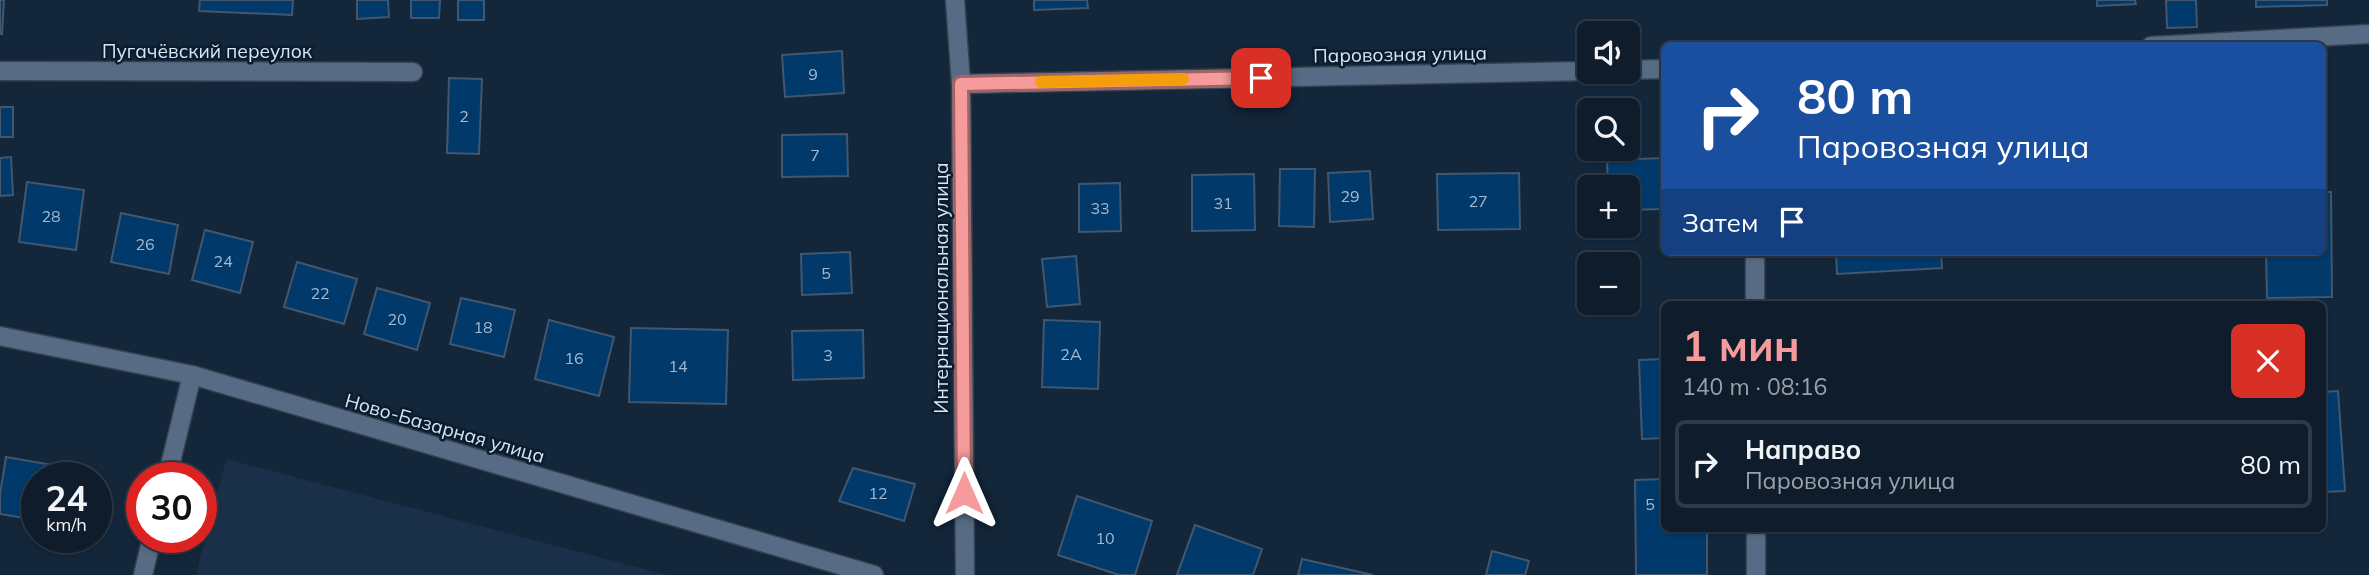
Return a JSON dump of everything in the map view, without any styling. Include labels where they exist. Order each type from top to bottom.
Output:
[{"type":"street","name":"Интернациональная улица","points":[[955,0],[961,84],[965,575]]},
{"type":"street","points":[[2224,42],[2369,34]]},
{"type":"street","points":[[1640,70],[1661,69]]},
{"type":"street","name":"Пугачёвский переулок","points":[[0,71],[413,72]]},
{"type":"street","name":"Паровозная улица","points":[[961,84],[1577,71]]},
{"type":"street","points":[[1755,256],[1755,301]]},
{"type":"street","name":"Ново-Базарная улица","points":[[0,336],[192,376],[874,575]]},
{"type":"street","points":[[171,462],[192,376]]},
{"type":"street","points":[[1756,532],[1756,575]]},
{"type":"street","points":[[143,575],[148,553]]},
{"type":"shaded area","points":[[226,459],[667,575],[196,575],[202,553],[217,553],[217,494]]},
{"type":"building","points":[[0,0],[4,0],[2,34],[0,34]]},
{"type":"building","points":[[200,0],[293,0],[292,15],[199,11]]},
{"type":"building","points":[[357,0],[388,0],[389,17],[357,19]]},
{"type":"building","points":[[411,0],[440,0],[439,18],[411,18]]},
{"type":"building","points":[[458,0],[484,0],[484,20],[458,20]]},
{"type":"building","points":[[1034,0],[1087,0],[1088,8],[1034,10]]},
{"type":"building","points":[[2097,0],[2135,0],[2136,4],[2097,6]]},
{"type":"building","points":[[2166,0],[2196,0],[2197,27],[2167,28]]},
{"type":"building","points":[[2256,0],[2327,0],[2327,5],[2256,7]]},
{"type":"building","points":[[842,51],[844,93],[785,97],[782,55]]},
{"type":"building","points":[[449,78],[482,79],[479,154],[447,153]]},
{"type":"building","points":[[0,107],[13,107],[13,137],[0,137]]},
{"type":"building","points":[[847,134],[848,176],[782,177],[782,135]]},
{"type":"building","points":[[11,157],[13,195],[0,196],[0,158]]},
{"type":"building","points":[[1661,158],[1661,209],[1640,210],[1640,175],[1608,175],[1607,161]]},
{"type":"building","points":[[1280,169],[1315,169],[1314,227],[1279,226]]},
{"type":"building","points":[[1370,171],[1373,219],[1330,222],[1328,173]]},
{"type":"building","points":[[1519,173],[1520,229],[1438,230],[1437,174]]},
{"type":"building","points":[[1254,174],[1255,230],[1192,231],[1192,175]]},
{"type":"building","points":[[27,182],[84,190],[76,250],[19,242]]},
{"type":"building","points":[[1120,183],[1121,231],[1079,232],[1079,184]]},
{"type":"building","points":[[2326,192],[2331,192],[2332,297],[2267,298],[2266,256],[2326,256]]},
{"type":"building","points":[[121,213],[178,225],[169,274],[111,262]]},
{"type":"building","points":[[205,230],[253,242],[240,293],[192,280]]},
{"type":"building","points":[[850,252],[852,293],[802,295],[801,254]]},
{"type":"building","points":[[1076,256],[1080,304],[1047,307],[1042,259]]},
{"type":"building","points":[[1836,256],[1941,256],[1942,268],[1837,274]]},
{"type":"building","points":[[297,262],[357,279],[344,324],[284,307]]},
{"type":"building","points":[[377,288],[430,303],[417,350],[364,334]]},
{"type":"building","points":[[461,298],[515,310],[504,357],[450,344]]},
{"type":"building","points":[[549,320],[614,337],[599,396],[535,379]]},
{"type":"building","points":[[1044,320],[1100,322],[1098,389],[1042,387]]},
{"type":"building","points":[[631,328],[728,330],[726,404],[629,402]]},
{"type":"building","points":[[863,330],[864,378],[793,380],[792,331]]},
{"type":"building","points":[[1661,359],[1661,438],[1642,439],[1639,360]]},
{"type":"building","points":[[2338,391],[2345,491],[2326,492],[2326,392]]},
{"type":"building","points":[[6,457],[35,462],[21,462],[21,517],[0,514]]},
{"type":"building","points":[[853,468],[915,484],[904,521],[839,501]]},
{"type":"building","points":[[1661,479],[1661,532],[1707,532],[1707,575],[1636,575],[1635,480]]},
{"type":"building","points":[[1077,496],[1152,521],[1135,575],[1119,575],[1058,555]]},
{"type":"building","points":[[1195,525],[1262,549],[1253,575],[1177,575]]},
{"type":"building","points":[[1492,551],[1529,561],[1525,575],[1486,575]]},
{"type":"building","points":[[1302,559],[1373,575],[1298,575]]},
{"type":"slow traffic","points":[[1041,82],[1183,79]]},
{"type":"route","points":[[964,493],[961,84],[1261,78]]}]
